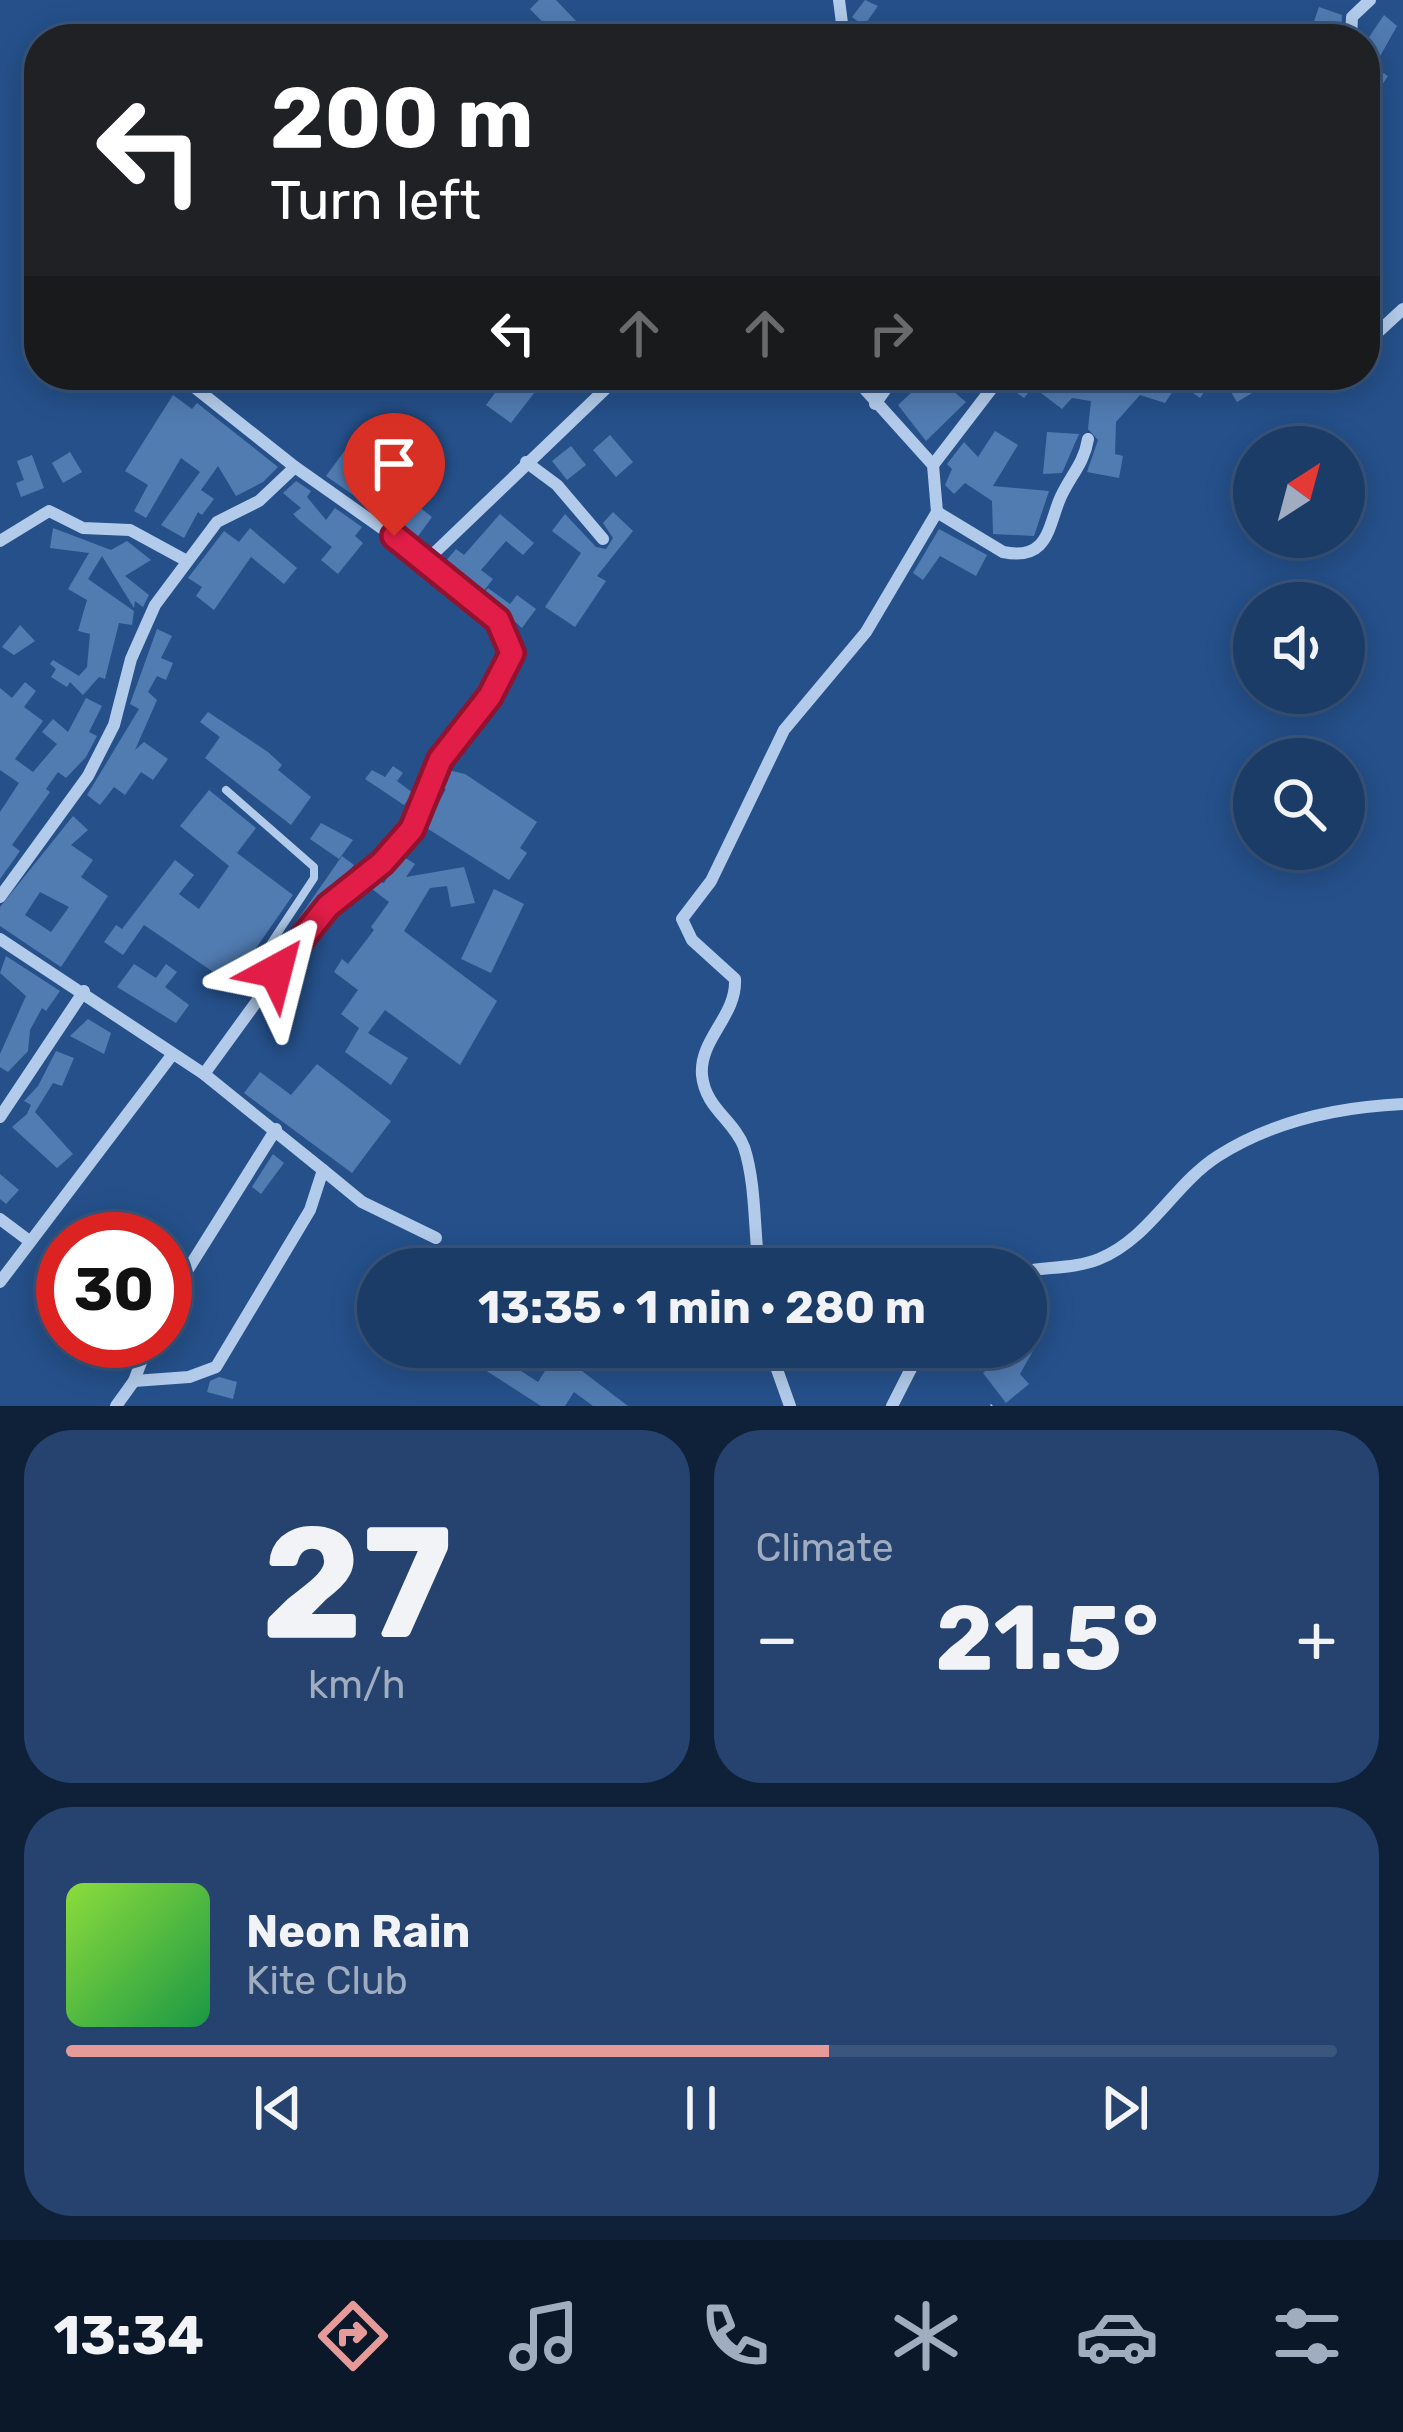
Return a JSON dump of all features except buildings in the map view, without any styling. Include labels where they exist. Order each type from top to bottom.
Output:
[{"type":"street","points":[[1352,24],[1352,17],[1370,0]]},
{"type":"street","points":[[1380,330],[1403,309]]},
{"type":"street","points":[[198,390],[295,467],[427,560],[506,629],[512,653],[507,670],[450,743],[424,808],[399,846],[328,906],[203,1074]]},
{"type":"street","points":[[427,560],[604,390]]},
{"type":"street","points":[[757,1248],[745,1149],[717,1116],[702,1072],[706,1052],[736,999],[735,979],[692,940],[682,919],[720,865],[784,730],[866,632],[937,512],[933,465],[864,390]]},
{"type":"street","points":[[875,404],[885,390]]},
{"type":"street","points":[[933,465],[991,390]]},
{"type":"street","points":[[937,512],[1003,552],[1030,550],[1053,531],[1060,499],[1084,460],[1088,439]]},
{"type":"street","points":[[526,462],[557,485],[602,539]]},
{"type":"street","points":[[0,896],[88,776],[114,724],[143,626],[187,562],[217,522],[259,501],[295,467]]},
{"type":"street","points":[[0,541],[33,516],[50,511],[83,528],[130,530],[187,562]]},
{"type":"street","points":[[0,939],[203,1074],[362,1202],[436,1238]]},
{"type":"street","points":[[0,1117],[84,991]]},
{"type":"street","points":[[0,1282],[172,1054]]},
{"type":"street","points":[[1047,1268],[1097,1260],[1119,1248],[1214,1158],[1252,1137],[1333,1111],[1403,1104]]},
{"type":"street","points":[[192,1263],[276,1129]]},
{"type":"street","points":[[134,1381],[189,1377],[216,1367],[310,1210],[323,1170]]},
{"type":"street","points":[[0,1219],[28,1240]]},
{"type":"street","points":[[116,1406],[139,1368]]},
{"type":"street","points":[[776,1368],[790,1406]]},
{"type":"street","points":[[892,1406],[911,1368]]},
{"type":"lane","points":[[226,790],[314,866],[314,878],[252,972],[250,980],[260,992]]},
{"type":"route","points":[[276,971],[328,906],[382,863],[412,829],[440,760],[490,696],[512,653],[506,629],[498,620],[394,536]]}]
